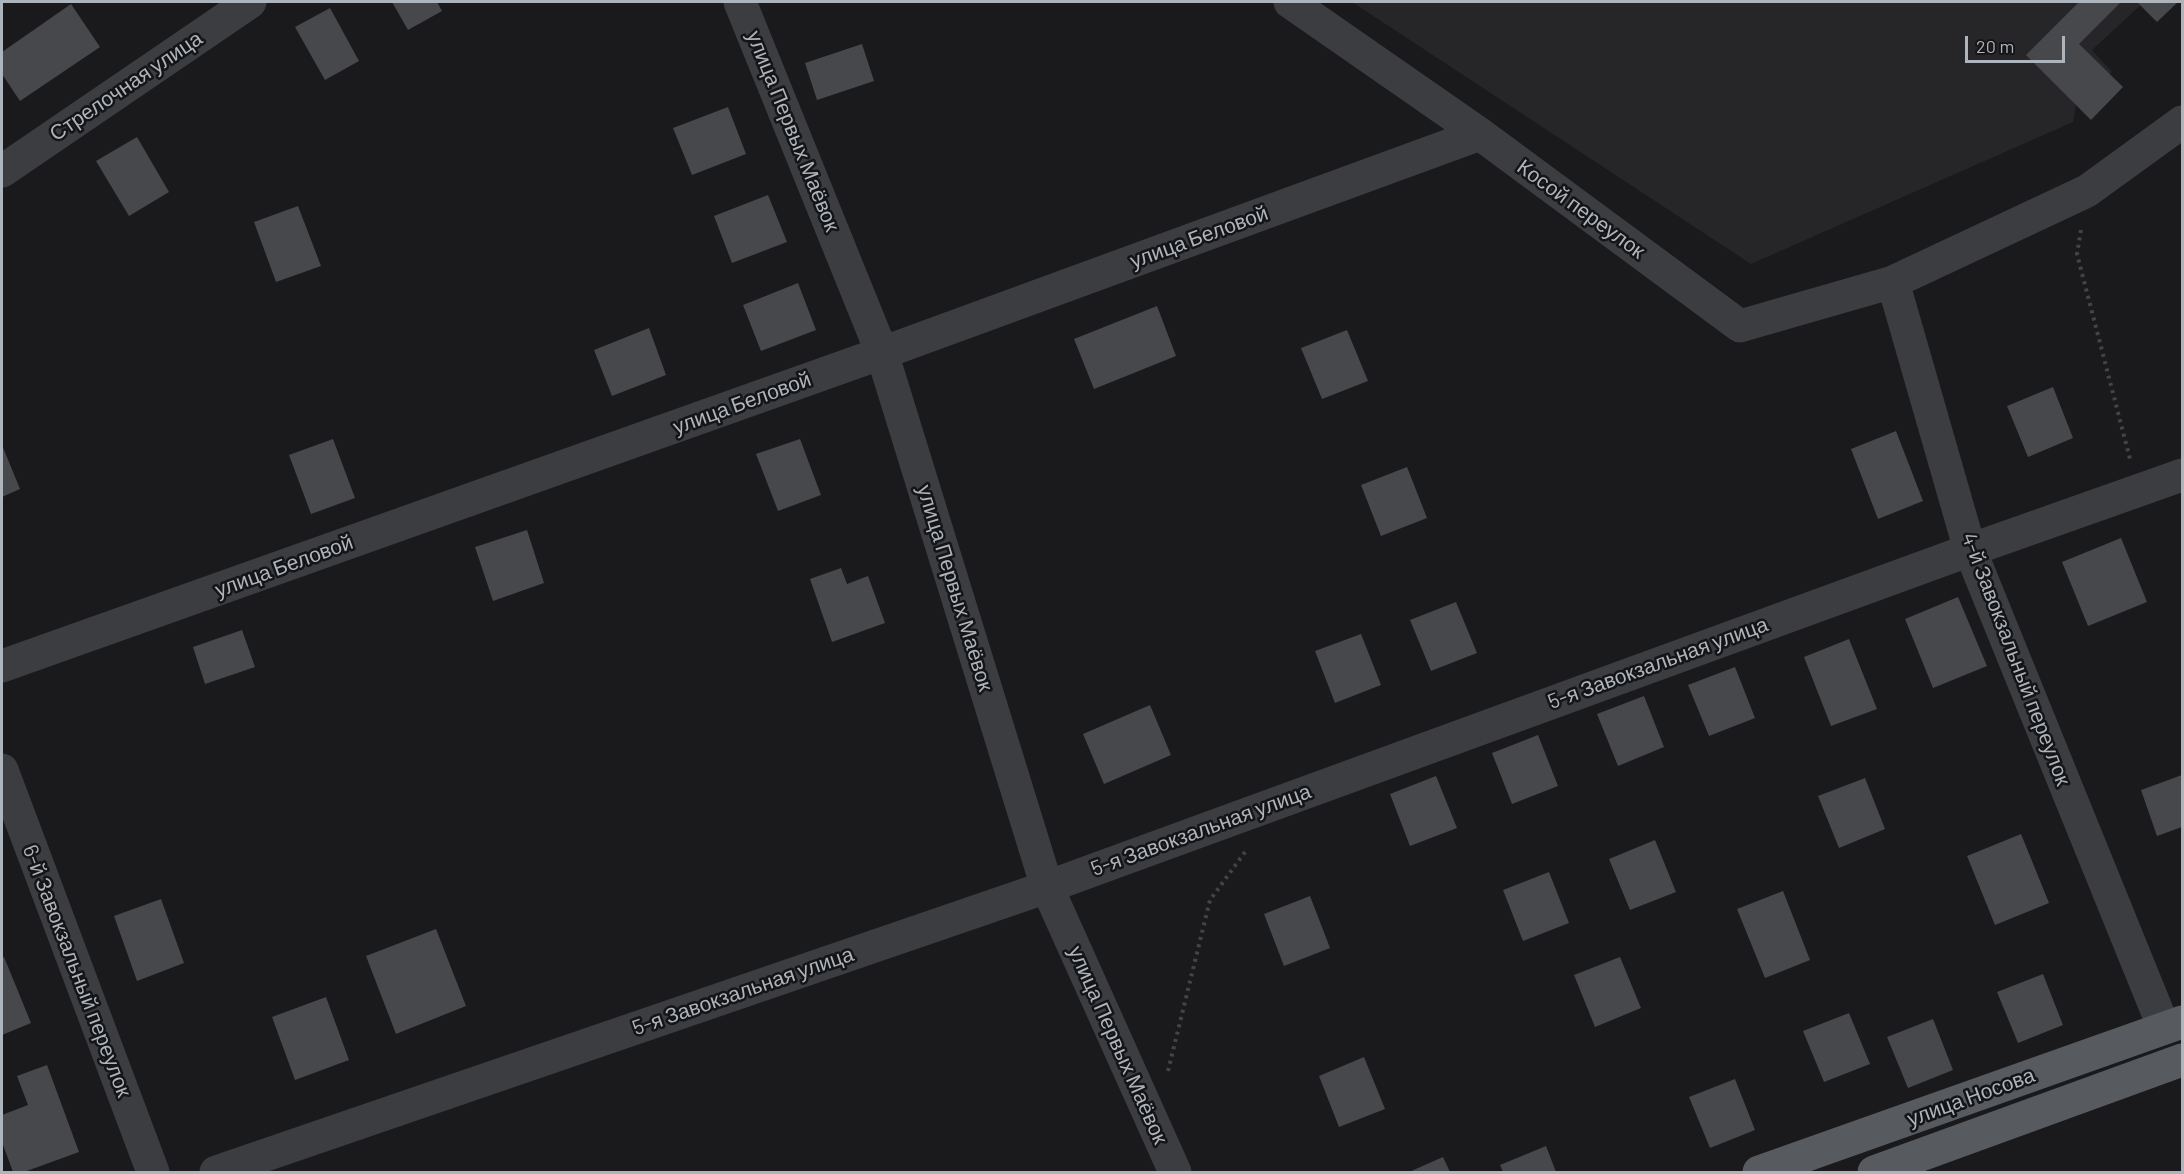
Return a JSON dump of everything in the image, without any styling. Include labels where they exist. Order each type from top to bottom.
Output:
[{"type":"main road","points":[[2173,1025],[2180,1066]]},
{"type":"main road","name":"улица Носова","points":[[1759,1173],[2173,1025]]},
{"type":"main road","name":"улица Носова","points":[[1874,1173],[2180,1066]]},
{"type":"street","name":"Стрелочная улица","points":[[2,171],[250,2]]},
{"type":"street","name":"улица Первых Маёвок","points":[[740,2],[882,353],[1047,887],[1175,1173]]},
{"type":"street","name":"Косой переулок","points":[[1290,2],[1480,134],[1740,326],[1893,282]]},
{"type":"street","points":[[1893,282],[2087,191],[2182,122]]},
{"type":"street","name":"улица Беловой","points":[[2,666],[882,353],[1480,134]]},
{"type":"street","name":"4-й Завокзальный переулок","points":[[1893,282],[1970,549],[2173,1025]]},
{"type":"street","name":"5-я Завокзальная улица","points":[[216,1173],[1047,887],[1970,549],[2182,476]]},
{"type":"street","name":"6-й Завокзальный переулок","points":[[2,770],[153,1173]]},
{"type":"path","points":[[2087,191],[2077,254],[2138,491]]},
{"type":"path","points":[[1155,1127],[1210,900],[1250,845]]},
{"type":"shaded area","points":[[1352,2],[2144,2],[2092,50],[2112,72],[2076,105],[2073,122],[1751,264]]},
{"type":"building","points":[[392,2],[437,2],[442,11],[408,30]]},
{"type":"building","points":[[2079,2],[2121,2],[2079,44],[2123,87],[2091,120],[2026,55]]},
{"type":"building","points":[[2137,2],[2178,2],[2157,22]]},
{"type":"building","points":[[71,4],[100,47],[20,101],[2,74],[2,52]]},
{"type":"building","points":[[330,8],[359,61],[325,80],[295,27]]},
{"type":"building","points":[[862,44],[874,81],[817,100],[805,63]]},
{"type":"building","points":[[728,107],[746,154],[692,175],[673,128]]},
{"type":"building","points":[[137,137],[169,192],[129,216],[96,161]]},
{"type":"building","points":[[768,195],[787,242],[732,263],[714,216]]},
{"type":"building","points":[[298,206],[321,266],[276,282],[254,222]]},
{"type":"building","points":[[798,283],[816,330],[761,351],[743,305]]},
{"type":"building","points":[[1157,306],[1176,356],[1094,389],[1074,339]]},
{"type":"building","points":[[649,328],[666,375],[612,396],[594,350]]},
{"type":"building","points":[[1347,330],[1368,381],[1322,399],[1301,348]]},
{"type":"building","points":[[2053,387],[2073,438],[2028,457],[2007,406]]},
{"type":"building","points":[[1896,431],[1923,501],[1878,519],[1851,449]]},
{"type":"building","points":[[333,439],[355,498],[311,514],[289,455]]},
{"type":"building","points":[[800,439],[821,495],[778,511],[756,454]]},
{"type":"building","points":[[2,445],[20,489],[2,497]]},
{"type":"building","points":[[1407,467],[1427,518],[1381,536],[1361,485]]},
{"type":"building","points":[[527,530],[544,583],[493,601],[475,547]]},
{"type":"building","points":[[2121,538],[2147,602],[2088,626],[2062,562]]},
{"type":"building","points":[[841,568],[847,584],[868,576],[885,623],[832,642],[810,579]]},
{"type":"building","points":[[1958,597],[1987,666],[1933,688],[1905,619]]},
{"type":"building","points":[[1456,602],[1477,653],[1431,671],[1410,620]]},
{"type":"building","points":[[242,630],[255,667],[205,684],[193,647]]},
{"type":"building","points":[[1361,634],[1381,685],[1335,703],[1315,651]]},
{"type":"building","points":[[1849,639],[1877,709],[1831,726],[1804,657]]},
{"type":"building","points":[[1735,667],[1755,718],[1709,736],[1688,685]]},
{"type":"building","points":[[1644,696],[1664,747],[1618,766],[1597,714]]},
{"type":"building","points":[[1150,705],[1171,755],[1104,784],[1083,734]]},
{"type":"building","points":[[1538,735],[1558,786],[1512,804],[1492,753]]},
{"type":"building","points":[[2182,775],[2182,827],[2157,836],[2141,790]]},
{"type":"building","points":[[1436,776],[1457,828],[1410,846],[1390,794]]},
{"type":"building","points":[[1865,778],[1885,829],[1839,848],[1818,796]]},
{"type":"building","points":[[2021,834],[2049,903],[1995,925],[1967,856]]},
{"type":"building","points":[[1655,840],[1676,892],[1630,910],[1609,859]]},
{"type":"building","points":[[1549,872],[1569,923],[1523,941],[1503,890]]},
{"type":"building","points":[[1783,891],[1810,960],[1765,978],[1737,909]]},
{"type":"building","points":[[1310,896],[1330,948],[1284,966],[1264,914]]},
{"type":"building","points":[[161,899],[184,963],[137,981],[114,916]]},
{"type":"building","points":[[436,929],[466,1006],[396,1034],[366,956]]},
{"type":"building","points":[[4,957],[31,1023],[2,1035],[2,958]]},
{"type":"building","points":[[1620,957],[1641,1008],[1595,1027],[1574,975]]},
{"type":"building","points":[[2043,974],[2063,1025],[2018,1043],[1997,992]]},
{"type":"building","points":[[326,997],[349,1060],[295,1080],[272,1017]]},
{"type":"building","points":[[1849,1013],[1870,1064],[1824,1082],[1803,1031]]},
{"type":"building","points":[[1933,1019],[1953,1070],[1908,1088],[1887,1037]]},
{"type":"building","points":[[1364,1057],[1385,1109],[1339,1127],[1319,1076]]},
{"type":"building","points":[[47,1065],[79,1152],[24,1172],[13,1172],[2,1142],[2,1115],[28,1105],[17,1076]]},
{"type":"building","points":[[1735,1079],[1755,1130],[1710,1148],[1689,1097]]},
{"type":"building","points":[[1546,1146],[1556,1172],[1503,1172],[1500,1165]]},
{"type":"building","points":[[1443,1157],[1450,1172],[1409,1172]]}]
